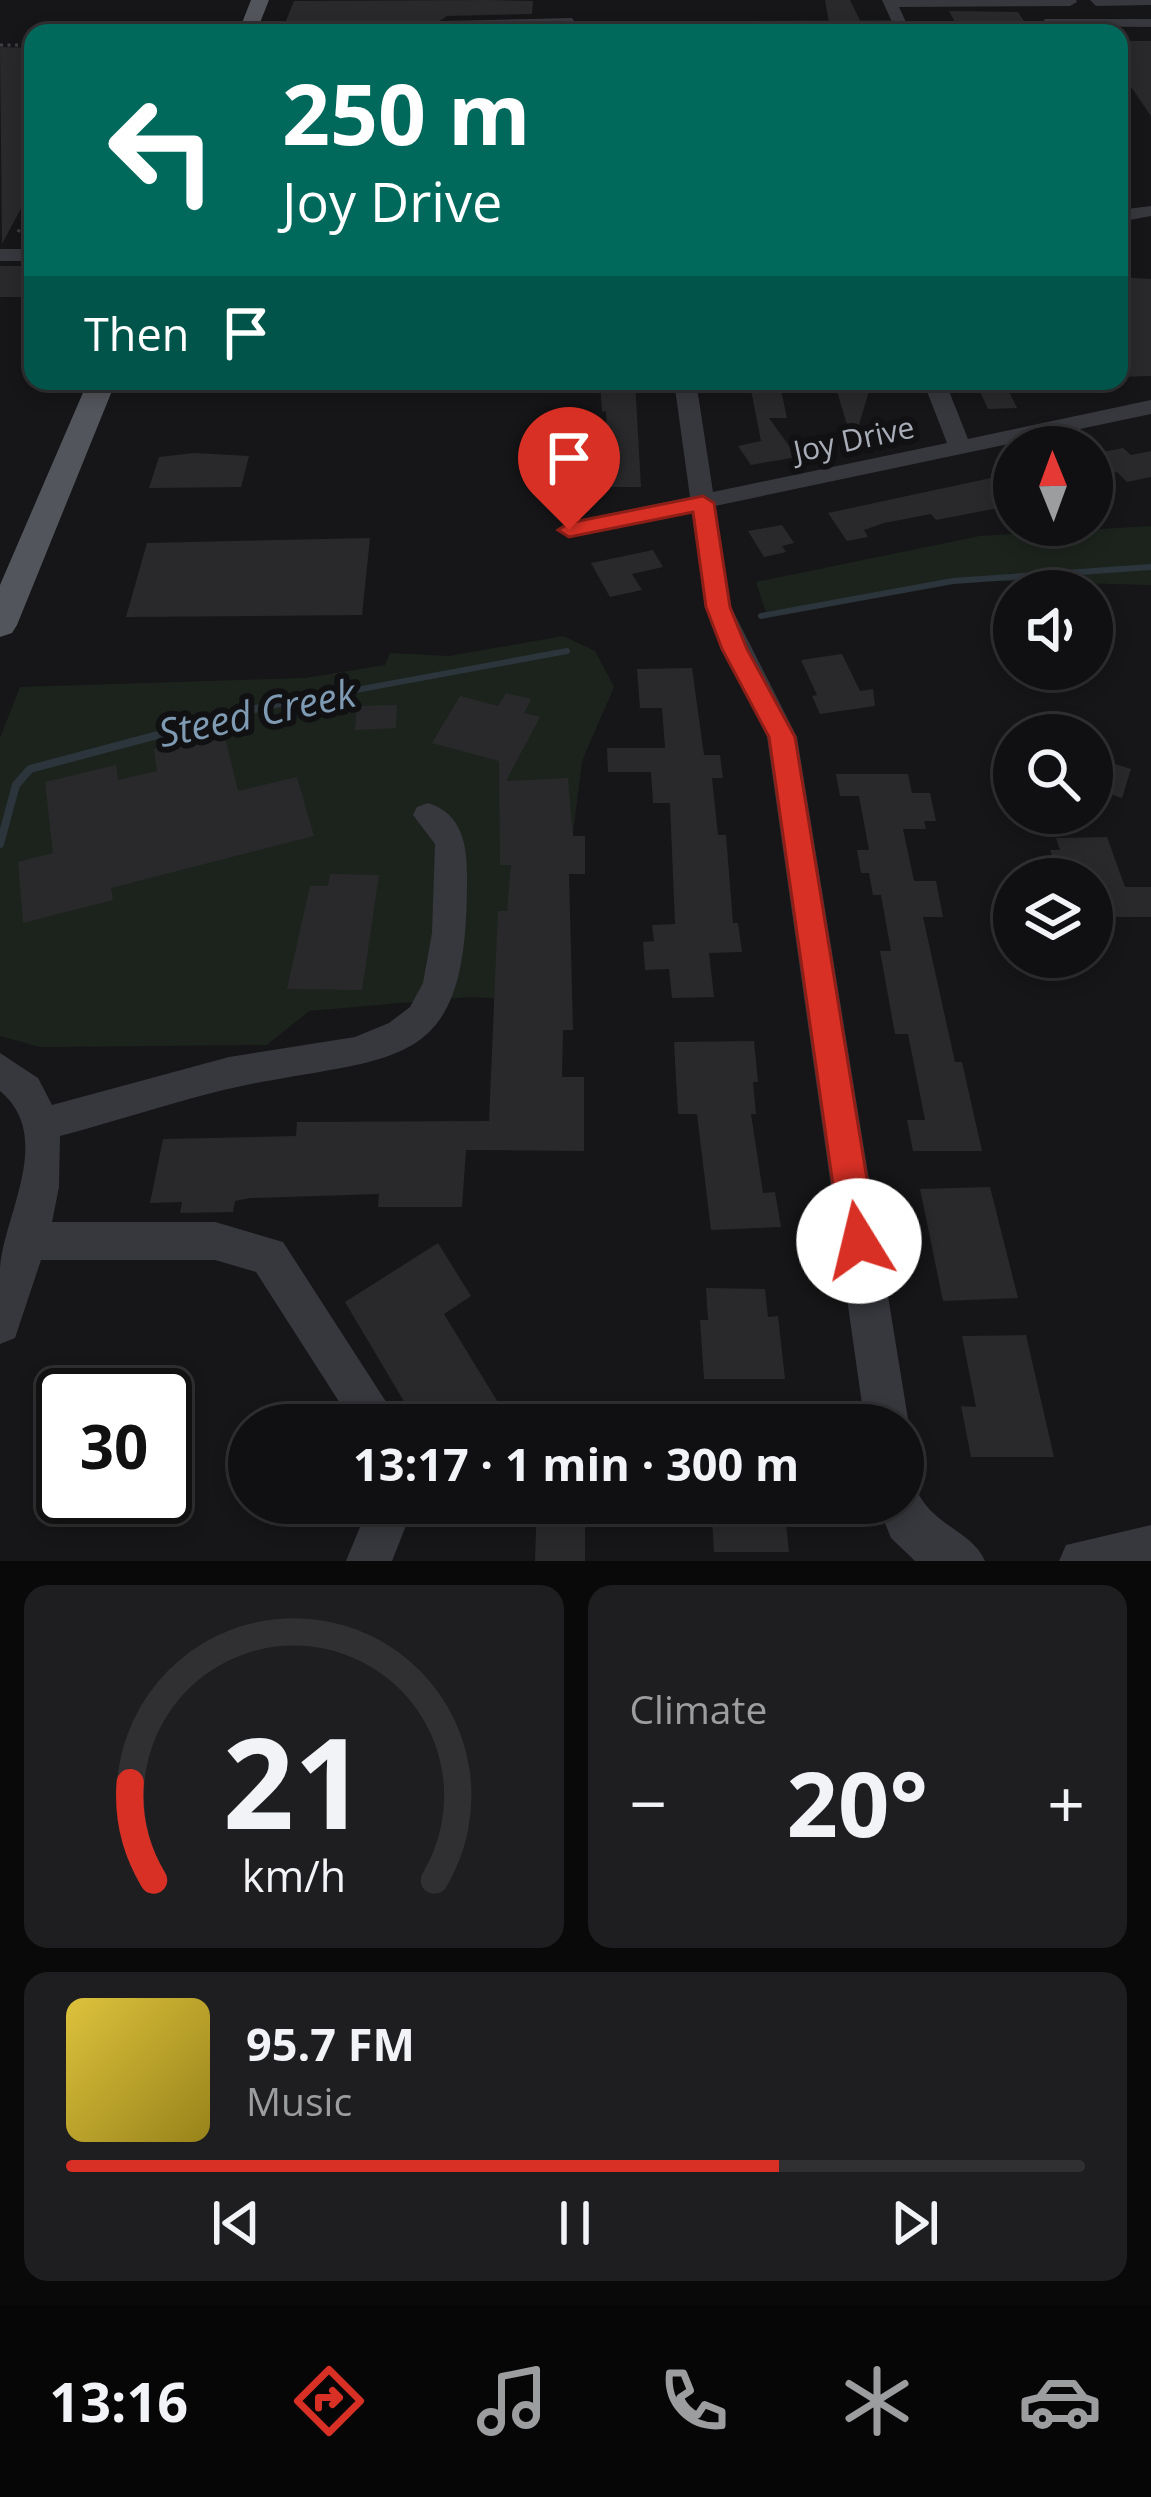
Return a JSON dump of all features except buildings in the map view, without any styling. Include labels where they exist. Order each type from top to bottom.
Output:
[{"type":"main road","points":[[0,625],[98,390]]},
{"type":"street","points":[[890,2],[1151,2]]},
{"type":"street","points":[[1083,2],[1099,23]]},
{"type":"street","points":[[472,24],[572,20]]},
{"type":"street","points":[[1045,23],[1151,23]]},
{"type":"street","points":[[686,390],[718,607],[734,649],[782,737],[884,1404]]},
{"type":"street","points":[[937,390],[960,448]]},
{"type":"street","name":"Joy Drive","points":[[569,530],[1151,407]]},
{"type":"street","points":[[43,1124],[234,1072],[315,1061],[376,1046],[424,1017],[439,980],[452,918],[451,840],[428,815]]},
{"type":"street","points":[[0,1069],[28,1090],[43,1124],[42,1168],[0,1323]]},
{"type":"street","points":[[25,1241],[215,1241],[269,1256],[365,1404]]},
{"type":"street","points":[[369,1561],[384,1524]]},
{"type":"street","points":[[911,1524],[945,1558]]},
{"type":"street","points":[[1082,1561],[1151,1548]]},
{"type":"path","points":[[18,232],[24,222]]},
{"type":"path","points":[[11,235],[24,229]]},
{"type":"shaded area","points":[[890,20],[892,24],[739,24]]},
{"type":"shaded area","points":[[1151,526],[1151,585],[1113,584],[1113,570],[993,570],[993,581],[956,580],[766,612],[756,582],[980,536],[993,535],[993,546],[1113,546],[1113,528]]},
{"type":"shaded area","points":[[563,636],[595,651],[614,687],[582,761],[552,1001],[470,997],[309,1011],[267,1045],[40,1047],[0,1036],[0,738],[20,687],[305,678],[385,665],[390,653],[449,656]]},
{"type":"waterway","name":"Steed Creek","points":[[761,616],[953,581],[1151,567]]},
{"type":"waterway","name":"Steed Creek","points":[[259,708],[567,651]]},
{"type":"waterway","name":"Steed Creek","points":[[0,844],[16,785],[30,769],[259,708]]},
{"type":"waterway","name":"Steed Creek","points":[[243,711],[259,708]]},
{"type":"route","points":[[569,530],[703,503],[718,607],[734,649],[782,737],[859,1241]]}]
